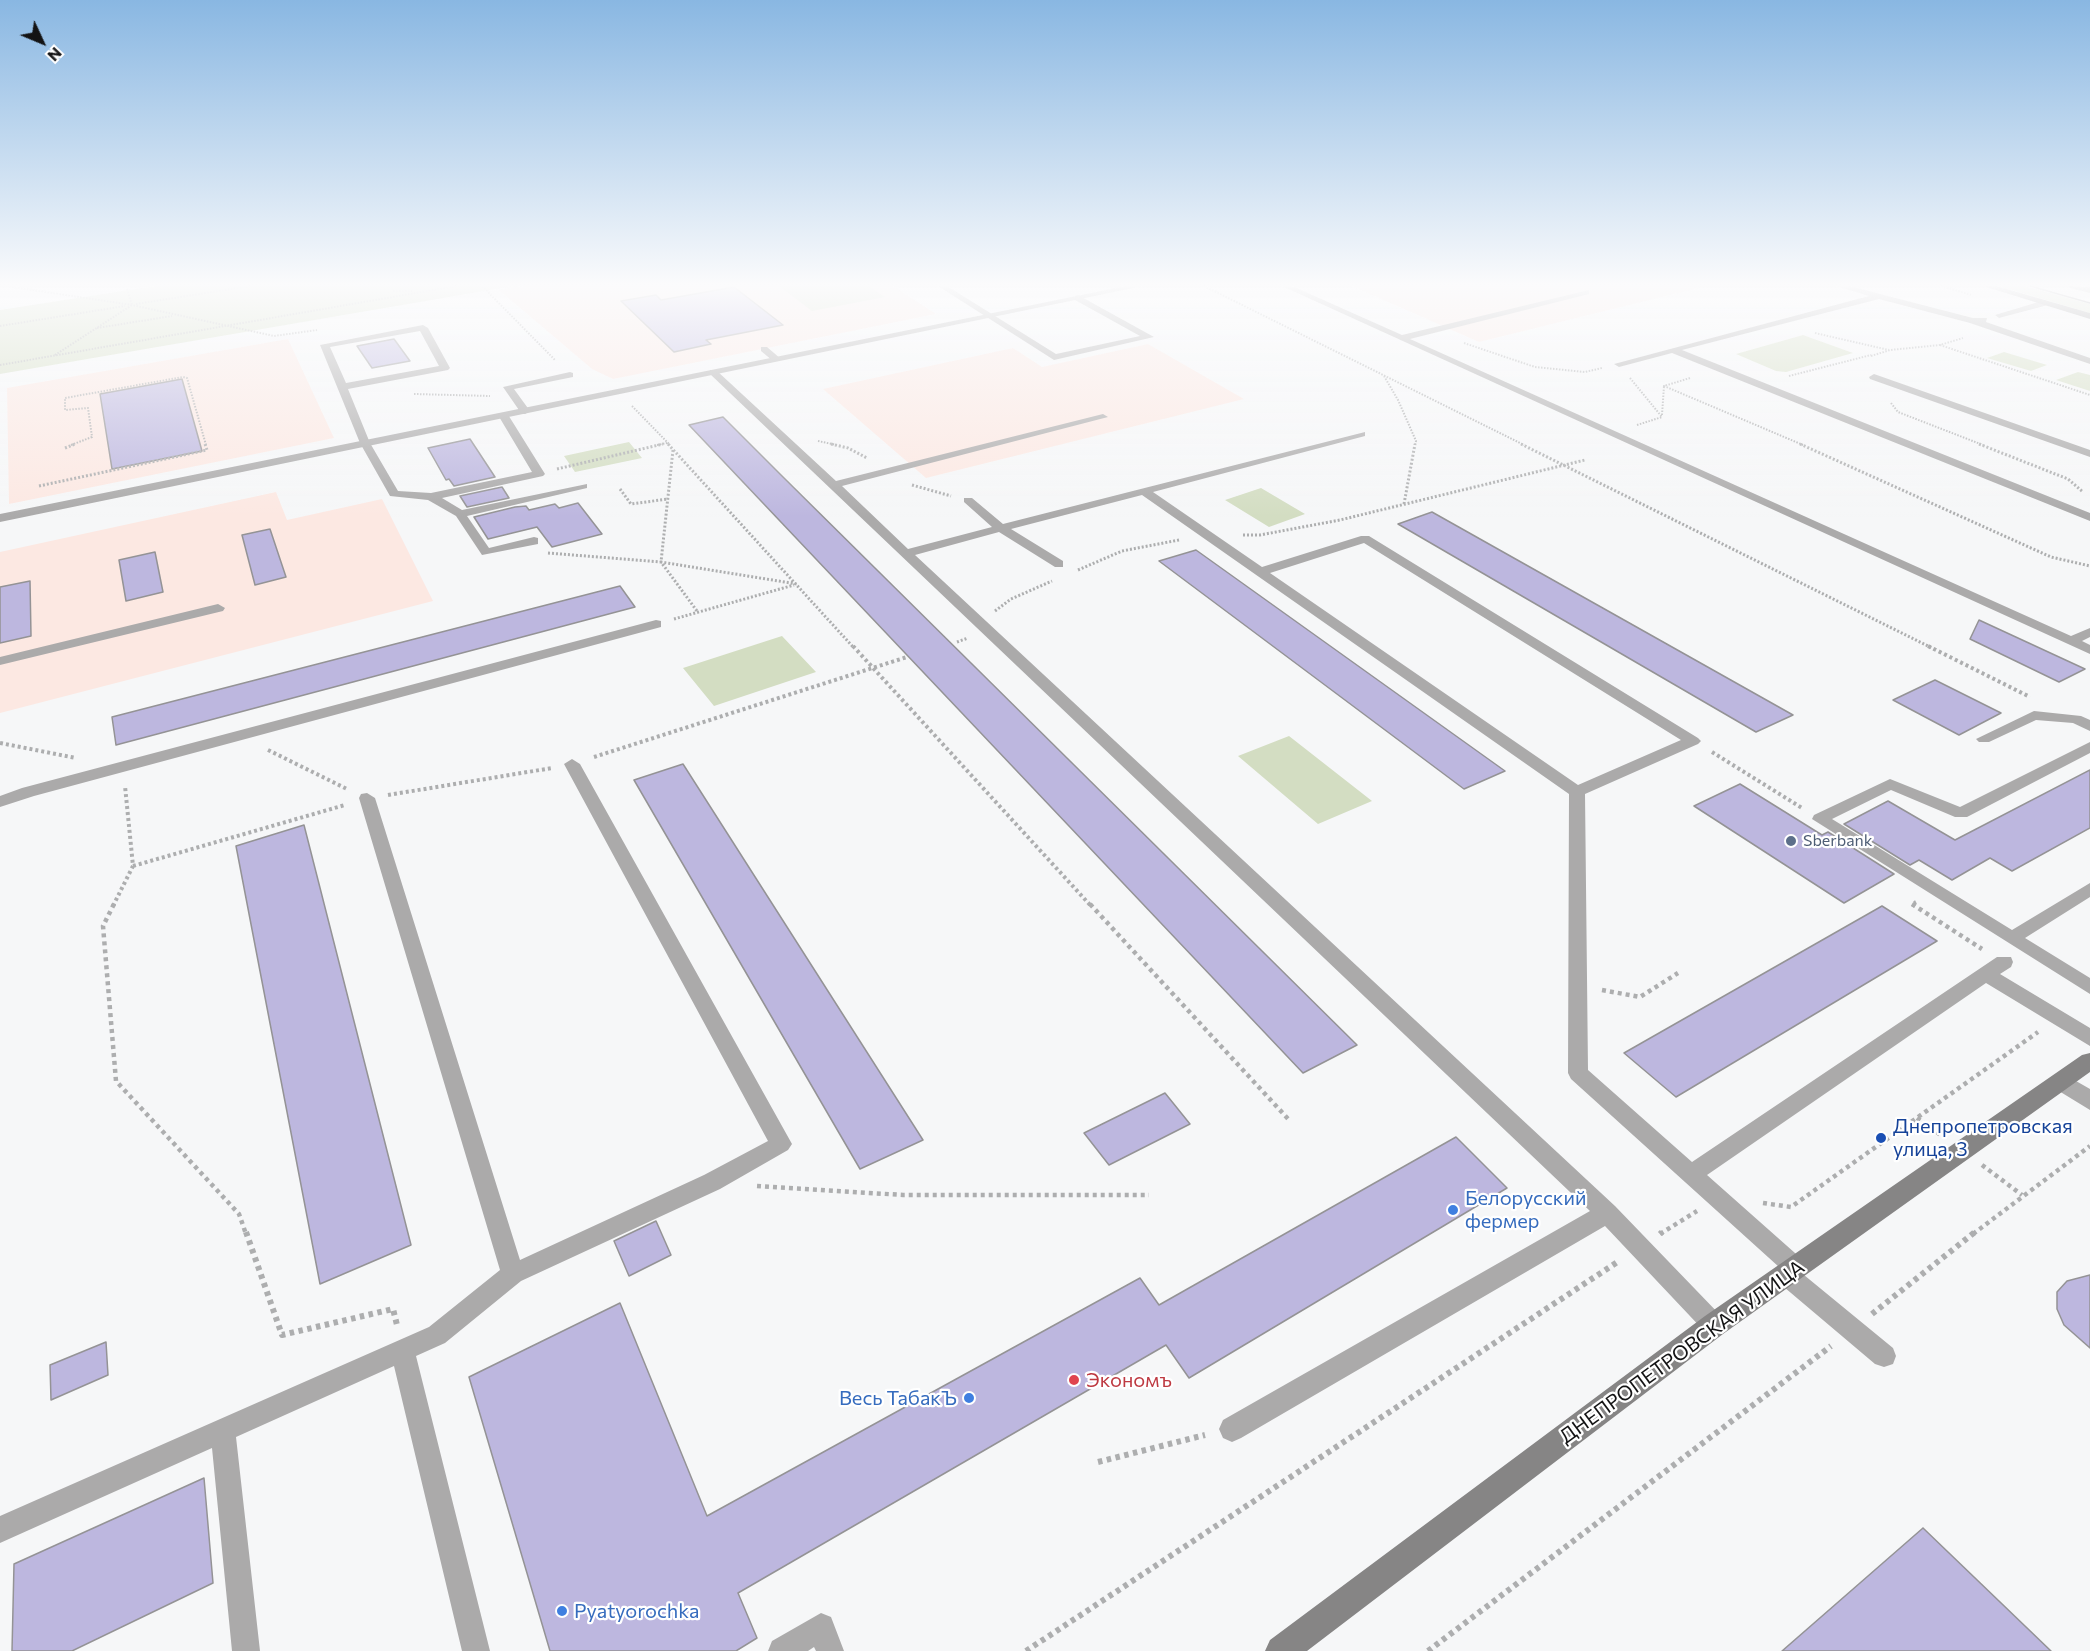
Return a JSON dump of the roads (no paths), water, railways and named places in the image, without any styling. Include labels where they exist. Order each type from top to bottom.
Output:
[{"type":"street","points":[[0,518],[756,363]]},
{"type":"street","name":"ДНЕПРОПЕТРОВСКАЯ УЛИЦА","points":[[1281,1651],[1714,1325],[2090,1061]]},
{"type":"street","points":[[2062,1082],[2090,1101]]},
{"type":"lane","points":[[332,363],[365,443],[394,494],[431,497],[539,474]]},
{"type":"lane","points":[[342,387],[445,368],[442,363]]},
{"type":"lane","points":[[1457,363],[2090,650]]},
{"type":"lane","points":[[1703,363],[2090,517]]},
{"type":"lane","points":[[713,372],[1607,1213],[1714,1325]]},
{"type":"lane","points":[[525,411],[507,387],[570,375]]},
{"type":"lane","points":[[1874,377],[2090,454]]},
{"type":"lane","points":[[503,415],[552,493]]},
{"type":"lane","points":[[833,485],[1103,417]]},
{"type":"lane","points":[[906,553],[1361,434]]},
{"type":"lane","points":[[460,514],[583,486]]},
{"type":"lane","points":[[1144,491],[1577,792]]},
{"type":"lane","points":[[431,497],[460,514],[486,552],[534,541]]},
{"type":"lane","points":[[968,500],[1001,528],[1060,571]]},
{"type":"lane","points":[[1259,572],[1365,539],[1693,741],[1577,792]]},
{"type":"lane","points":[[0,661],[218,608]]},
{"type":"lane","points":[[0,802],[123,766],[656,624]]},
{"type":"lane","points":[[2072,641],[2090,632]]},
{"type":"lane","points":[[1984,739],[2034,715],[2076,719],[2090,726]]},
{"type":"lane","points":[[2090,747],[1961,813],[1890,784],[1820,819],[2090,987]]},
{"type":"lane","points":[[0,1530],[437,1335],[513,1274],[712,1182],[781,1144],[572,764]]},
{"type":"lane","points":[[1577,792],[1578,1073],[1717,1198],[1852,1329],[1884,1356]]},
{"type":"lane","points":[[367,798],[513,1274]]},
{"type":"lane","points":[[2012,938],[2090,889]]},
{"type":"lane","points":[[1691,1174],[2004,962]]},
{"type":"lane","points":[[1986,974],[2090,1038]]},
{"type":"lane","points":[[1232,1429],[1607,1213]]},
{"type":"lane","points":[[402,1350],[477,1651]]},
{"type":"lane","points":[[222,1430],[246,1651]]},
{"type":"lane","points":[[782,1651],[820,1627],[830,1651]]},
{"type":"place","name":"Sberbank","points":[[1791,841]]},
{"type":"place","name":"Днепропетровская улица, 3","points":[[1881,1138]]},
{"type":"place","name":"Белорусский фермер","points":[[1453,1210]]},
{"type":"place","name":"Экономъ","points":[[1074,1380]]},
{"type":"place","name":"Весь ТабакЪ","points":[[969,1398]]},
{"type":"place","name":"Pyatyorochka","points":[[562,1611]]}]
